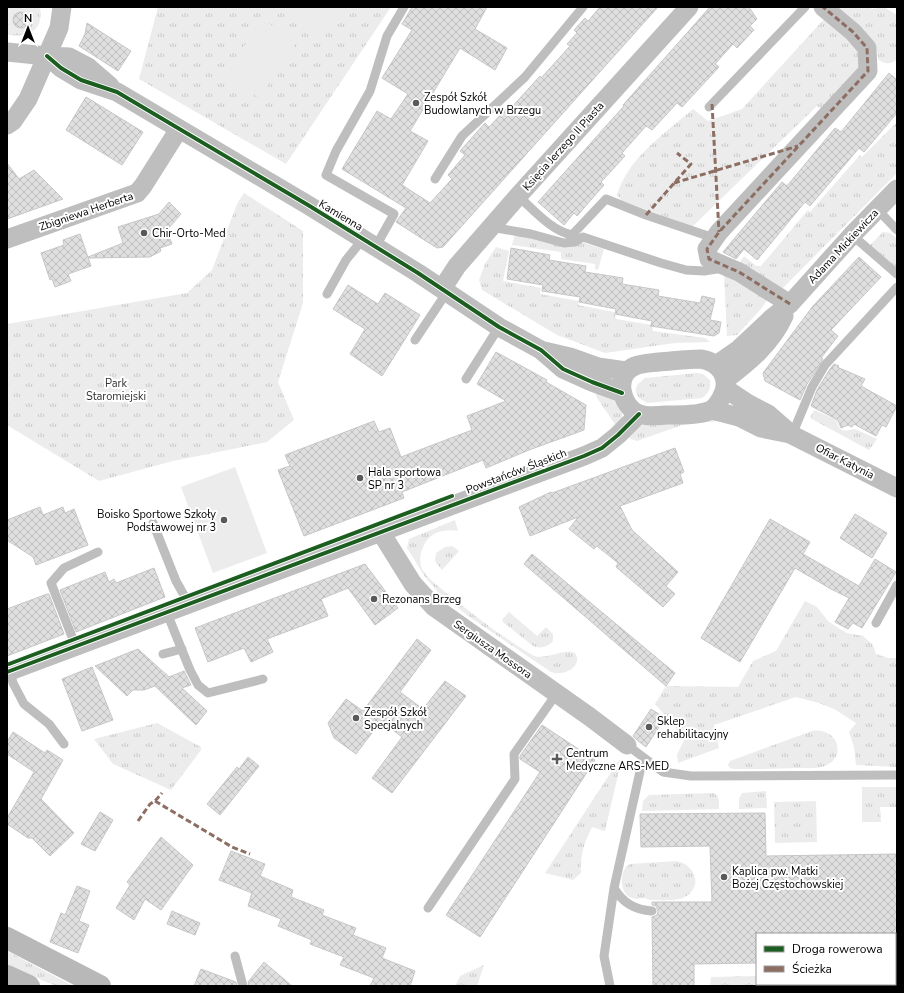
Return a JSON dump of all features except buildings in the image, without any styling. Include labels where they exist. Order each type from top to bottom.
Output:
[{"type":"main road","points":[[7,938],[100,986]]},
{"type":"main road","points":[[7,976],[28,986]]},
{"type":"street","points":[[7,125],[13,121],[28,99],[59,28],[62,7]]},
{"type":"street","name":"Księcia Jerzego II Piasta","points":[[444,290],[458,266],[491,227],[689,7]]},
{"type":"street","points":[[790,304],[740,272],[709,259],[707,249],[714,238],[868,71],[867,48],[853,32],[823,7]]},
{"type":"street","points":[[7,52],[47,56]]},
{"type":"street","name":"Kamienna","points":[[47,56],[61,68],[81,80],[117,92],[370,243],[499,327],[541,350],[563,369],[622,393]]},
{"type":"street","name":"Zbigniewa Herberta","points":[[7,239],[137,193],[144,186],[179,129]]},
{"type":"street","name":"Adama Mickiewicza","points":[[722,378],[749,361],[765,345],[781,323],[790,304],[852,235],[897,189]]},
{"type":"street","name":"Kamienna","points":[[541,350],[570,357],[598,367],[626,371]]},
{"type":"street","name":"Ofiar Katynia","points":[[626,371],[635,365],[689,359],[708,360],[722,378],[747,403],[768,414],[792,435]]},
{"type":"street","points":[[626,371],[623,377],[622,393],[626,403],[631,409],[639,414],[650,416],[697,414],[712,410],[720,401],[722,378]]},
{"type":"street","name":"Ofiar Katynia","points":[[712,410],[739,417],[761,428],[792,435],[897,488]]},
{"type":"street","name":"Powstańców Śląskich","points":[[8,672],[602,448],[618,435],[639,414]]},
{"type":"street","name":"Sergiusza Mossora","points":[[380,531],[413,584],[434,607],[557,693],[627,745]]},
{"type":"lane","points":[[327,294],[346,260],[370,243],[394,214],[326,175],[336,151],[370,91],[387,36],[404,7]]},
{"type":"lane","points":[[435,179],[462,136],[525,77],[583,7]]},
{"type":"lane","points":[[709,108],[806,7]]},
{"type":"lane","points":[[518,196],[561,232],[572,235],[606,199],[646,215],[714,238]]},
{"type":"lane","points":[[877,210],[897,230]]},
{"type":"lane","points":[[491,227],[531,234],[564,243],[575,242],[583,237],[686,270],[704,271],[729,267]]},
{"type":"lane","points":[[852,235],[897,274]]},
{"type":"lane","points":[[792,435],[812,387],[825,365],[897,286]]},
{"type":"lane","points":[[415,340],[444,290]]},
{"type":"lane","points":[[466,379],[499,327]]},
{"type":"lane","points":[[153,522],[176,581],[189,604]]},
{"type":"lane","points":[[76,647],[52,583],[64,568],[98,552]]},
{"type":"lane","points":[[876,623],[897,585]]},
{"type":"lane","points":[[169,612],[169,618],[198,685],[208,693],[263,679]]},
{"type":"lane","points":[[163,654],[182,649]]},
{"type":"lane","points":[[8,672],[24,704],[49,724],[64,744]]},
{"type":"lane","points":[[428,908],[515,779],[514,754],[557,693]]},
{"type":"lane","points":[[627,745],[663,772],[691,776],[897,775]]},
{"type":"lane","points":[[610,986],[604,956],[614,888],[643,758]]},
{"type":"lane","points":[[614,888],[628,904],[640,909],[652,911]]},
{"type":"lane","points":[[235,956],[243,986]]},
{"type":"green space","points":[[7,7],[40,7],[41,15],[37,27],[28,34],[7,35]]},
{"type":"green space","points":[[158,7],[391,7],[286,164],[139,79]]},
{"type":"green space","points":[[274,7],[342,7],[323,37]]},
{"type":"green space","points":[[833,7],[869,7],[872,9],[884,7],[897,15],[897,60],[888,63],[878,59],[877,50],[872,40]]},
{"type":"green space","points":[[826,17],[861,51],[863,65],[826,113],[817,106],[692,227],[621,200],[617,195],[629,169],[659,137],[693,109],[708,121],[742,109]]},
{"type":"green space","points":[[262,19],[297,42],[259,98],[225,75]]},
{"type":"green space","points":[[897,122],[897,173],[783,288],[774,288],[738,265],[744,256],[756,266],[761,266],[808,210],[810,212],[860,155],[862,157]]},
{"type":"green space","name":"Park Staromiejski","points":[[244,193],[303,231],[303,303],[278,382],[294,420],[267,442],[173,461],[99,481],[7,425],[7,324],[187,293],[212,270],[237,204]]},
{"type":"green space","points":[[883,232],[890,233],[897,239],[897,270],[869,246]]},
{"type":"green space","points":[[515,234],[573,247],[581,242],[604,249],[598,270],[595,269],[595,264],[561,259],[561,252],[512,245]]},
{"type":"green space","points":[[496,247],[509,251],[503,281],[541,288],[540,294],[579,301],[578,305],[614,312],[616,319],[652,325],[653,331],[705,338],[710,342],[675,343],[605,353],[557,335],[482,290],[479,280],[485,264]]},
{"type":"green space","points":[[724,273],[768,299],[761,309],[737,335],[727,336]]},
{"type":"green space","points":[[697,373],[703,374],[710,380],[709,390],[702,398],[647,403],[639,398],[636,393],[638,384],[645,378]]},
{"type":"green space","points":[[595,389],[613,399],[622,413],[622,419],[617,427],[597,398]]},
{"type":"green space","points":[[814,410],[837,420],[839,427],[843,430],[855,429],[877,439],[869,450],[810,418]]},
{"type":"green space","points":[[715,418],[719,421],[685,424],[637,441],[626,435],[638,426]]},
{"type":"green space","name":"Boisko Sportowe Szkoły Podstawowej nr 3","points":[[235,467],[267,553],[213,573],[181,487]]},
{"type":"green space","points":[[455,520],[458,531],[449,530],[437,533],[430,537],[425,543],[420,558],[421,566],[424,572],[435,584],[476,617],[534,656],[544,657],[566,652],[575,653],[577,663],[570,670],[561,673],[551,672],[468,616],[438,592],[425,577],[407,548],[409,539]]},
{"type":"green space","points":[[452,546],[459,551],[442,570],[435,561],[436,553],[445,547]]},
{"type":"green space","points":[[805,601],[817,607],[828,621],[838,628],[847,633],[863,636],[873,645],[876,654],[888,658],[897,658],[897,767],[856,765],[854,747],[849,732],[856,723],[834,709],[819,703],[796,697],[714,725],[719,748],[678,763],[677,755],[685,738],[655,704],[666,686],[738,687],[753,661],[776,651]]},
{"type":"green space","points":[[509,612],[537,636],[546,627],[553,634],[553,641],[544,647],[533,646],[503,622],[502,620]]},
{"type":"green space","points":[[157,723],[201,747],[201,750],[171,790],[113,764],[94,739]]},
{"type":"green space","points":[[812,731],[828,733],[836,743],[838,749],[836,756],[825,766],[819,768],[733,769],[728,765],[730,761]]},
{"type":"green space","points":[[619,760],[621,762],[605,831],[592,827],[583,849],[581,873],[573,880],[545,873]]},
{"type":"green space","points":[[862,787],[897,787],[897,807],[880,807],[881,822],[862,822]]},
{"type":"green space","points":[[766,791],[767,808],[739,809],[739,799],[742,793]]},
{"type":"green space","points":[[713,793],[718,798],[719,809],[642,811],[643,801],[649,795]]},
{"type":"green space","points":[[816,801],[817,842],[775,843],[774,802]]},
{"type":"green space","points":[[677,861],[689,867],[695,878],[693,889],[683,898],[676,900],[636,899],[626,894],[624,891],[622,885],[622,875],[630,864]]},
{"type":"green space","points":[[7,951],[73,986],[56,986],[7,965]]},
{"type":"green space","points":[[484,965],[477,986],[455,986],[460,976]]},
{"type":"green space","points":[[897,971],[897,986],[710,986],[711,977],[756,976],[756,985],[896,985]]},
{"type":"marked path","points":[[790,304],[739,272],[709,259],[707,249],[719,232],[868,71],[867,48],[853,32],[823,7]]},
{"type":"marked path","points":[[712,104],[719,232]]},
{"type":"marked path","points":[[674,183],[798,146]]},
{"type":"marked path","points":[[646,215],[691,164],[677,153]]},
{"type":"marked path","points":[[138,821],[150,804],[162,793]]},
{"type":"marked path","points":[[155,801],[232,847],[250,854]]},
{"type":"marked path","points":[[881,986],[889,985]]},
{"type":"cycle path","points":[[47,56],[61,68],[81,80],[117,92],[308,205],[418,273],[499,327],[541,350],[563,369],[622,393]]},
{"type":"cycle path","points":[[7,672],[584,456],[602,448],[618,435],[639,414]]},
{"type":"cycle path","points":[[9,664],[452,496]]},
{"type":"place","name":"Zespół Szkół Budowlanych w Brzegu","points":[[416,103]]},
{"type":"place","name":"Chir-Orto-Med","points":[[144,233]]},
{"type":"place","name":"Hala sportowa SP nr 3","points":[[360,478]]},
{"type":"place","name":"Boisko Sportowe Szkoły Podstawowej nr 3","points":[[224,520]]},
{"type":"place","name":"Rezonans Brzeg","points":[[374,599]]},
{"type":"place","name":"Zespół Szkół Specjalnych","points":[[356,718]]},
{"type":"place","name":"Sklep rehabilitacyjny","points":[[649,727]]},
{"type":"place","name":"Centrum Medyczne ARS-MED","points":[[557,759]]},
{"type":"place","name":"Kaplica pw. Matki Bożej Częstochowskiej","points":[[724,877]]}]
